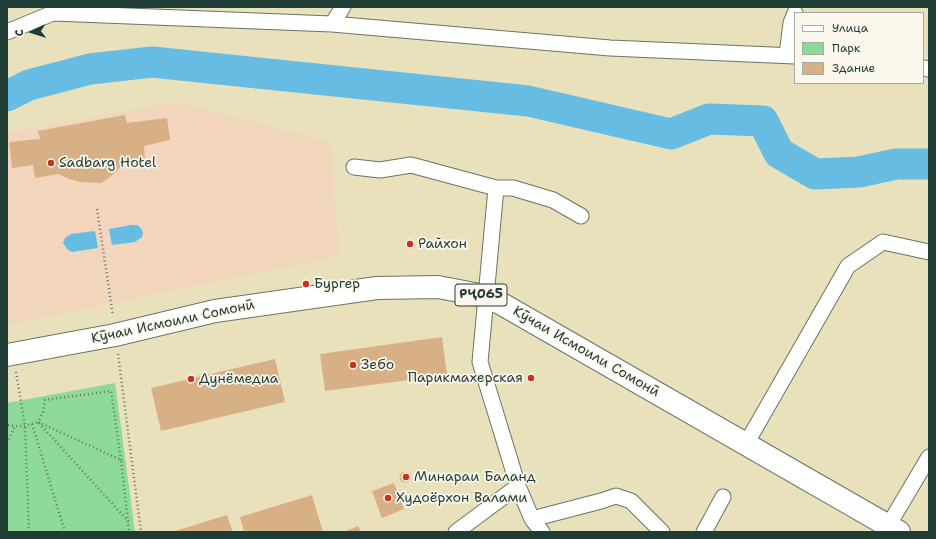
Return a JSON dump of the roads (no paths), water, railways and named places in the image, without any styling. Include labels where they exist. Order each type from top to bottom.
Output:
[{"type":"main road","name":"Кӯчаи Исмоили Сомонӣ","points":[[10,354],[115,335],[215,311],[377,288],[438,287],[486,296],[893,529]]},
{"type":"street","points":[[328,7],[332,24]]},
{"type":"street","points":[[332,24],[343,7]]},
{"type":"street","points":[[7,32],[53,13],[332,24],[610,48],[791,55],[791,23],[794,16]]},
{"type":"street","points":[[354,167],[380,170],[411,164],[496,188],[513,188],[554,200],[581,216]]},
{"type":"street","points":[[496,188],[480,362],[518,486],[532,519],[542,532]]},
{"type":"street","points":[[746,444],[848,266],[883,242],[929,252]]},
{"type":"street","points":[[893,529],[929,457]]},
{"type":"street","points":[[456,532],[518,486]]},
{"type":"street","points":[[532,519],[616,496],[631,500],[662,532]]},
{"type":"street","points":[[704,532],[723,497]]},
{"type":"water","points":[[137,225],[141,228],[143,233],[142,237],[135,242],[112,245],[109,229]]},
{"type":"water","points":[[95,231],[98,248],[72,252],[68,250],[63,243],[65,238],[71,234]]},
{"type":"waterway","points":[[7,96],[29,85],[90,69],[152,62],[528,101],[671,134],[709,119],[763,121],[779,153],[815,174],[859,172],[896,164],[929,164]]},
{"type":"place","name":"Sadbarg Hotel","points":[[51,163]]},
{"type":"place","name":"Райхон","points":[[410,244]]},
{"type":"place","name":"Бургер","points":[[306,284]]},
{"type":"place","name":"Зебо","points":[[353,365]]},
{"type":"place","name":"Парикмахерская","points":[[531,378]]},
{"type":"place","name":"Дунёмедиа","points":[[191,379]]},
{"type":"place","name":"Минараи Баланд","points":[[406,477]]},
{"type":"place","name":"Худоёрхон Валами","points":[[388,498]]}]
